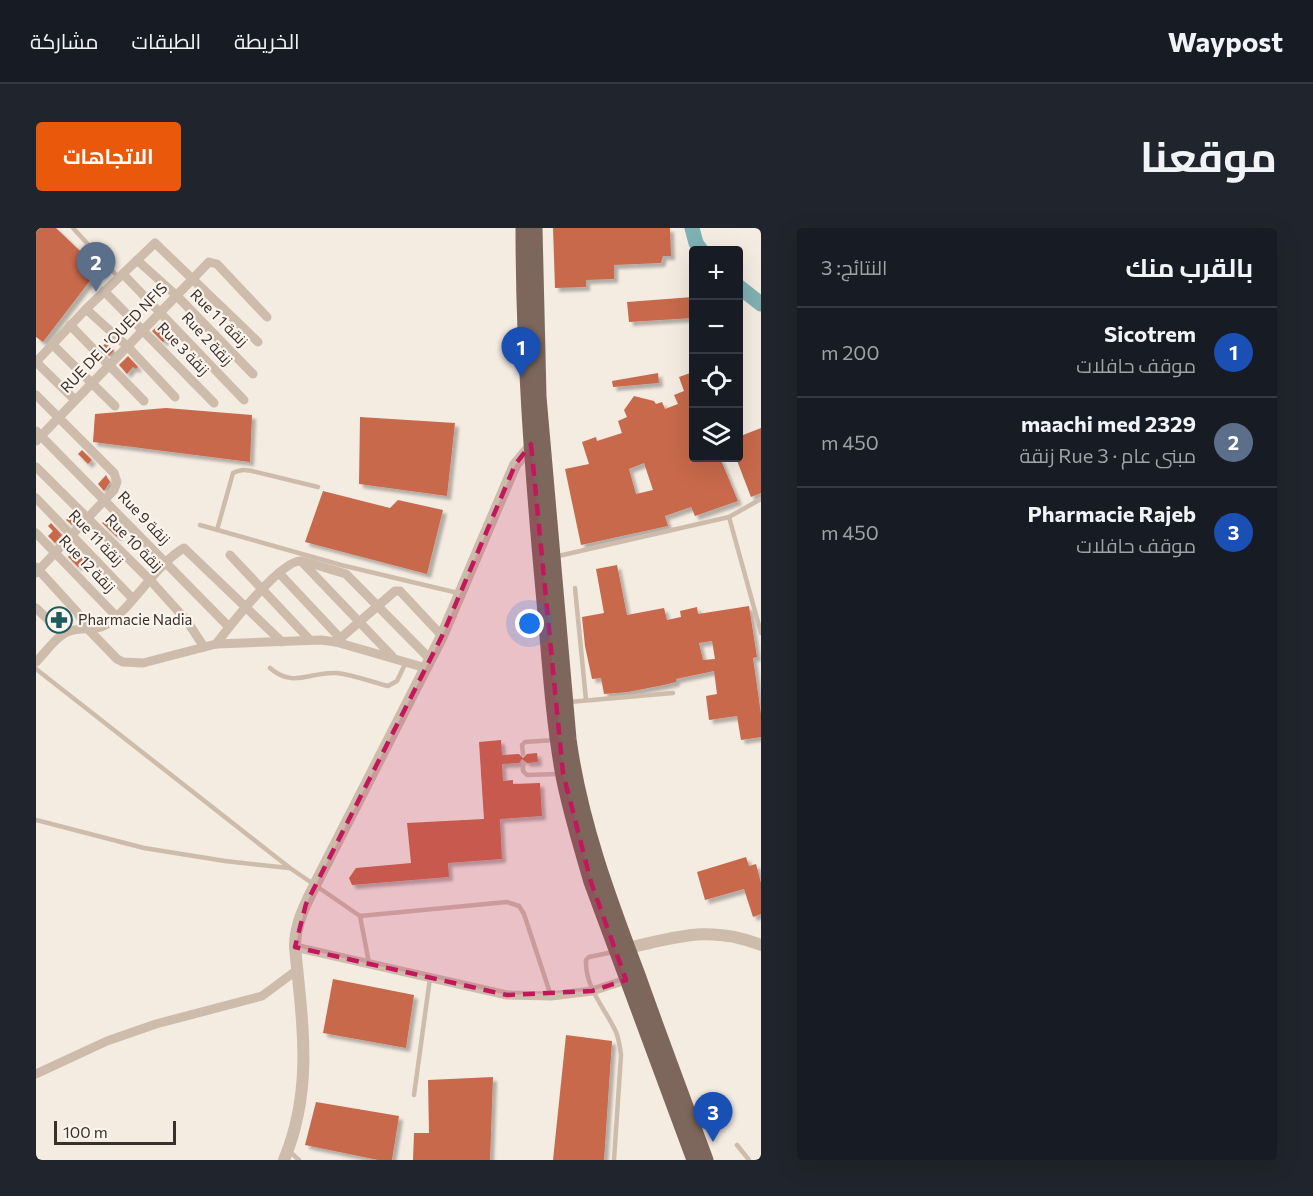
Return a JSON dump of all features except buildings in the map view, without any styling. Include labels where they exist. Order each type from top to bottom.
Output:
[{"type":"main road","points":[[523,228],[527,386],[552,558],[577,790],[621,949],[626,980],[694,1160]]},
{"type":"main road","points":[[536,228],[539,397],[536,440],[558,740],[563,773],[577,836],[706,1160]]},
{"type":"street","points":[[75,400],[36,362],[152,244],[157,243],[258,342]]},
{"type":"street","name":"Rue 1 زنقة 1","points":[[137,260],[177,296],[253,374]]},
{"type":"street","name":"RUE DE L'OUED NFIS","points":[[38,436],[144,331],[209,262],[217,264],[267,317]]},
{"type":"street","name":"Rue 2 زنقة","points":[[121,276],[161,312],[244,400]]},
{"type":"street","name":"Rue 3 زنقة","points":[[104,291],[214,403]]},
{"type":"street","points":[[86,309],[128,347],[175,397]]},
{"type":"street","points":[[70,325],[144,401]]},
{"type":"street","points":[[53,345],[115,406]]},
{"type":"street","points":[[36,395],[116,477],[116,486],[105,499],[37,570],[77,612],[87,628],[117,658],[123,662],[143,663],[216,644],[310,640],[339,641],[406,662],[428,664]]},
{"type":"street","name":"Rue 9 زنقة","points":[[38,436],[105,499],[229,627]]},
{"type":"street","points":[[286,1155],[299,1114],[304,1073],[295,937],[300,919],[315,885],[442,636],[515,465],[536,440]]},
{"type":"street","name":"Rue 10 زنقة","points":[[36,467],[151,581],[186,621],[204,646]]},
{"type":"street","name":"Rue 11 زنقة","points":[[36,498],[133,600]]},
{"type":"street","name":"Rue 12 زنقة","points":[[36,533],[116,616]]},
{"type":"street","points":[[36,662],[63,634],[106,625],[181,549],[186,549],[282,642]]},
{"type":"street","points":[[230,555],[310,640]]},
{"type":"street","points":[[216,644],[279,573],[293,561],[301,561],[346,574],[378,606],[428,664]]},
{"type":"street","points":[[301,561],[394,658]]},
{"type":"street","points":[[279,573],[339,641]]},
{"type":"street","points":[[339,641],[391,592],[400,591],[442,636]]},
{"type":"street","points":[[36,608],[63,634]]},
{"type":"street","points":[[36,646],[44,654]]},
{"type":"street","points":[[621,949],[691,935],[717,933],[738,936],[761,945]]},
{"type":"street","points":[[296,947],[507,995],[551,996],[592,990],[626,980]]},
{"type":"street","points":[[36,1074],[107,1041],[156,1024],[262,996],[297,970]]},
{"type":"lane","points":[[73,228],[121,276]]},
{"type":"lane","points":[[218,530],[233,473],[237,471],[242,469],[318,487]]},
{"type":"lane","points":[[552,558],[729,517],[761,499]]},
{"type":"lane","points":[[729,517],[761,633]]},
{"type":"lane","points":[[200,525],[341,565],[460,594]]},
{"type":"lane","points":[[575,588],[586,700]]},
{"type":"lane","points":[[270,668],[280,676],[297,679],[338,673],[388,686],[397,681],[406,662]]},
{"type":"lane","points":[[36,669],[290,868],[360,916],[514,903],[519,906],[524,914],[551,996]]},
{"type":"lane","points":[[566,702],[673,693]]},
{"type":"lane","points":[[522,754],[522,745],[525,742],[558,740]]},
{"type":"lane","points":[[523,763],[523,771],[527,776],[563,773]]},
{"type":"lane","points":[[36,820],[144,848],[225,861],[290,868]]},
{"type":"lane","points":[[360,916],[369,963]]},
{"type":"lane","points":[[614,1160],[621,1055],[616,1032],[592,990],[586,960],[589,957],[621,949]]},
{"type":"lane","points":[[414,1095],[429,978]]},
{"type":"lane","points":[[737,1145],[749,1160]]},
{"type":"lane","points":[[286,1155],[299,1160]]},
{"type":"highlighted area","points":[[531,444],[563,773],[591,882],[626,980],[592,991],[507,995],[295,947],[306,904],[442,636],[515,465]]},
{"type":"waterway","points":[[692,228],[698,246]]},
{"type":"waterway","points":[[743,290],[761,304]]},
{"type":"place","name":"maachi med 2329","points":[[96,292]]},
{"type":"place","name":"Sicotrem","points":[[521,377]]},
{"type":"place","name":"Pharmacie Nadia","points":[[59,620]]},
{"type":"place","name":"Pharmacie Rajeb","points":[[713,1142]]}]
